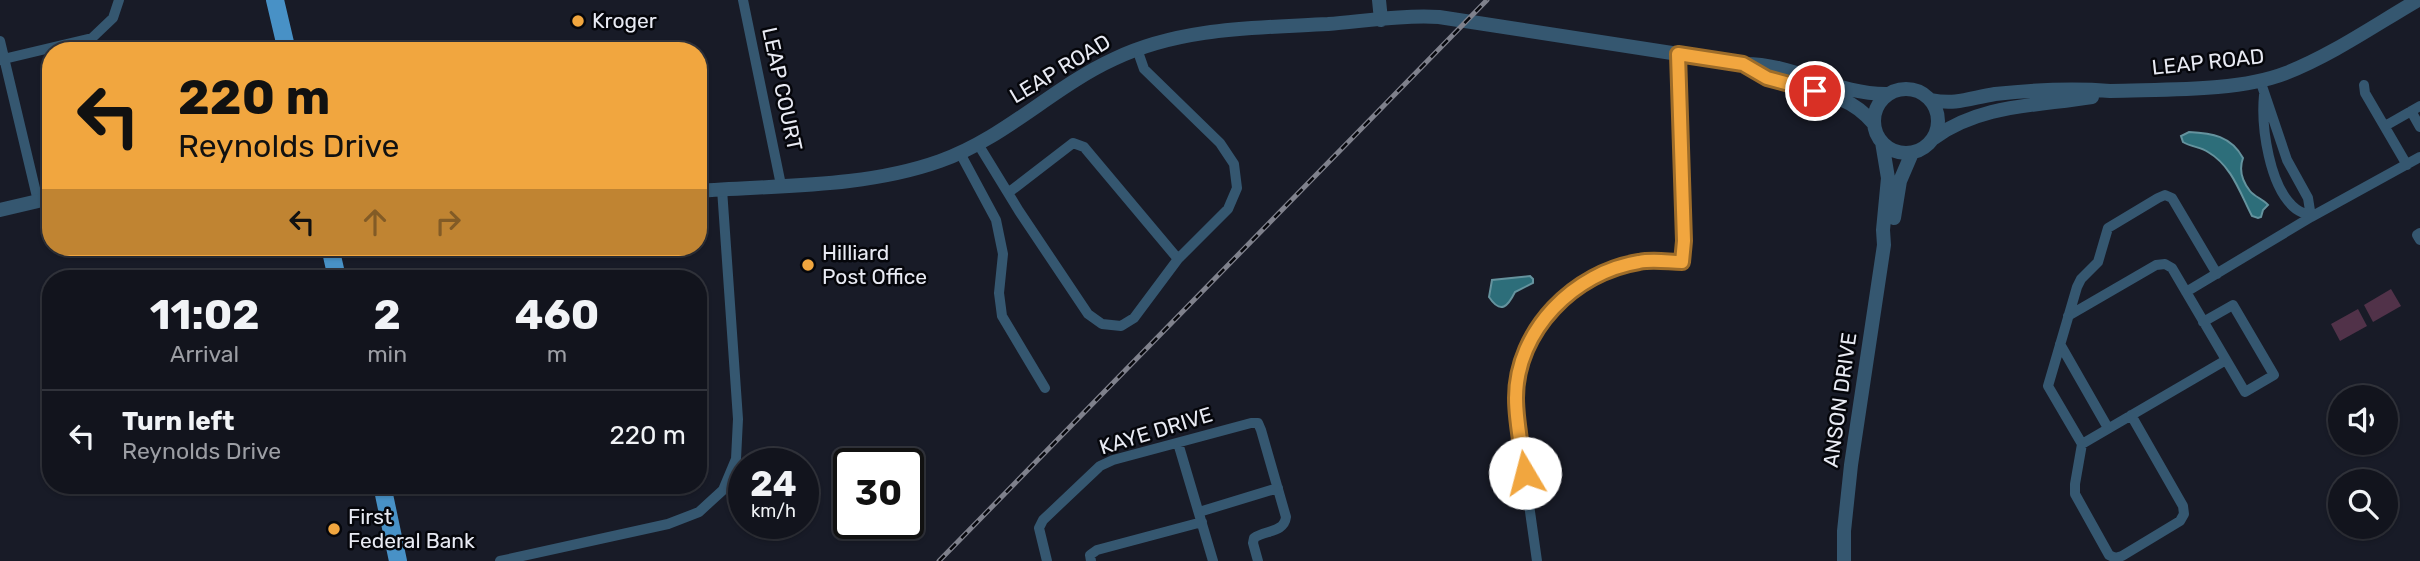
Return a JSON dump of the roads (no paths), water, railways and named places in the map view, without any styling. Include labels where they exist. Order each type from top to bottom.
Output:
[{"type":"main road","points":[[275,0],[285,42]]},
{"type":"main road","points":[[384,494],[398,561]]},
{"type":"street","points":[[82,42],[92,38],[113,18],[119,0]]},
{"type":"street","name":"LEAP COURT","points":[[743,0],[781,186]]},
{"type":"street","points":[[1379,0],[1381,20]]},
{"type":"street","name":"LEAP ROAD","points":[[1931,100],[1950,103],[2024,92],[2090,89],[2110,91],[2225,86],[2262,88],[2418,0]]},
{"type":"street","name":"LEAP ROAD","points":[[707,190],[870,178],[917,168],[960,153],[1000,132],[1090,71],[1137,49],[1205,33],[1439,17],[1743,64],[1765,64],[1860,93],[1888,94]]},
{"type":"street","points":[[0,41],[2,60],[42,192]]},
{"type":"street","points":[[978,144],[1088,314],[1102,324],[1121,326],[1134,318],[1178,259],[1228,209],[1237,188],[1234,164],[1220,143],[1144,69],[1137,49]]},
{"type":"street","points":[[2,60],[42,51]]},
{"type":"street","points":[[1536,561],[1518,421],[1516,397],[1520,374],[1534,334],[1547,315],[1580,286],[1598,274],[1642,261],[1682,262],[1684,241],[1678,54]]},
{"type":"street","name":"LEAP ROAD","points":[[1743,64],[1767,78],[1849,102],[1861,109],[1874,124]]},
{"type":"street","points":[[2364,85],[2365,93],[2407,164]]},
{"type":"street","points":[[2262,88],[2266,139],[2276,177],[2295,208],[2311,217]]},
{"type":"street","points":[[2262,88],[2287,160],[2308,198],[2311,217]]},
{"type":"street","points":[[1911,89],[1925,94],[1931,100],[1939,118],[1938,129],[1934,138],[1920,151],[1895,152],[1882,142],[1874,124],[1877,107],[1888,94],[1896,90],[1911,89]]},
{"type":"street","name":"LEAP ROAD","points":[[1934,138],[1949,127],[1986,112],[2091,97],[2110,91]]},
{"type":"street","points":[[2385,126],[2415,108],[2420,127]]},
{"type":"street","name":"ANSON DRIVE","points":[[1844,561],[1844,531],[1851,465],[1885,245],[1883,230],[1888,178],[1882,142]]},
{"type":"street","points":[[1008,193],[1073,143],[1084,147],[1178,259]]},
{"type":"street","points":[[960,153],[996,220],[1003,254],[999,293],[1002,316],[1045,388]]},
{"type":"street","name":"ANSON DRIVE","points":[[1885,245],[1890,236],[1900,181],[1912,153]]},
{"type":"street","points":[[2186,292],[2420,156]]},
{"type":"street","points":[[500,561],[668,524],[699,512],[723,490],[736,459],[738,419],[722,189]]},
{"type":"street","points":[[2132,415],[2183,506],[2184,514],[2180,521],[2115,558],[2109,555],[2075,494],[2082,444],[2048,386],[2081,279],[2101,256],[2108,228],[2165,195],[2172,198],[2217,274]]},
{"type":"street","points":[[0,210],[42,200]]},
{"type":"street","points":[[2420,233],[2417,235],[2420,240]]},
{"type":"street","points":[[2068,316],[2156,265],[2165,264],[2172,268],[2203,322],[2245,392],[2274,374],[2233,305],[2203,322]]},
{"type":"street","points":[[2060,344],[2108,428]]},
{"type":"street","points":[[2082,444],[2226,360]]},
{"type":"street","name":"KAYE DRIVE","points":[[1047,561],[1039,528],[1043,520],[1100,466],[1113,460],[1258,423],[1278,488]]},
{"type":"street","points":[[1178,443],[1213,561]]},
{"type":"street","points":[[1090,558],[1097,550],[1200,517],[1278,488],[1286,517],[1285,523],[1280,528],[1254,538],[1258,561]]},
{"type":"water","points":[[2189,132],[2220,137],[2233,145],[2243,158],[2241,171],[2245,183],[2252,193],[2268,205],[2261,217],[2252,216],[2234,181],[2216,158],[2205,150],[2183,142],[2181,136]]},
{"type":"water","points":[[1530,276],[1533,283],[1515,292],[1504,307],[1497,306],[1489,297],[1492,280]]},
{"type":"railway","points":[[939,561],[1487,0]]},
{"type":"place","name":"Kroger","points":[[578,21]]},
{"type":"place","name":"Hilliard Post Office","points":[[808,265]]},
{"type":"place","name":"First Federal Bank","points":[[334,529]]}]
